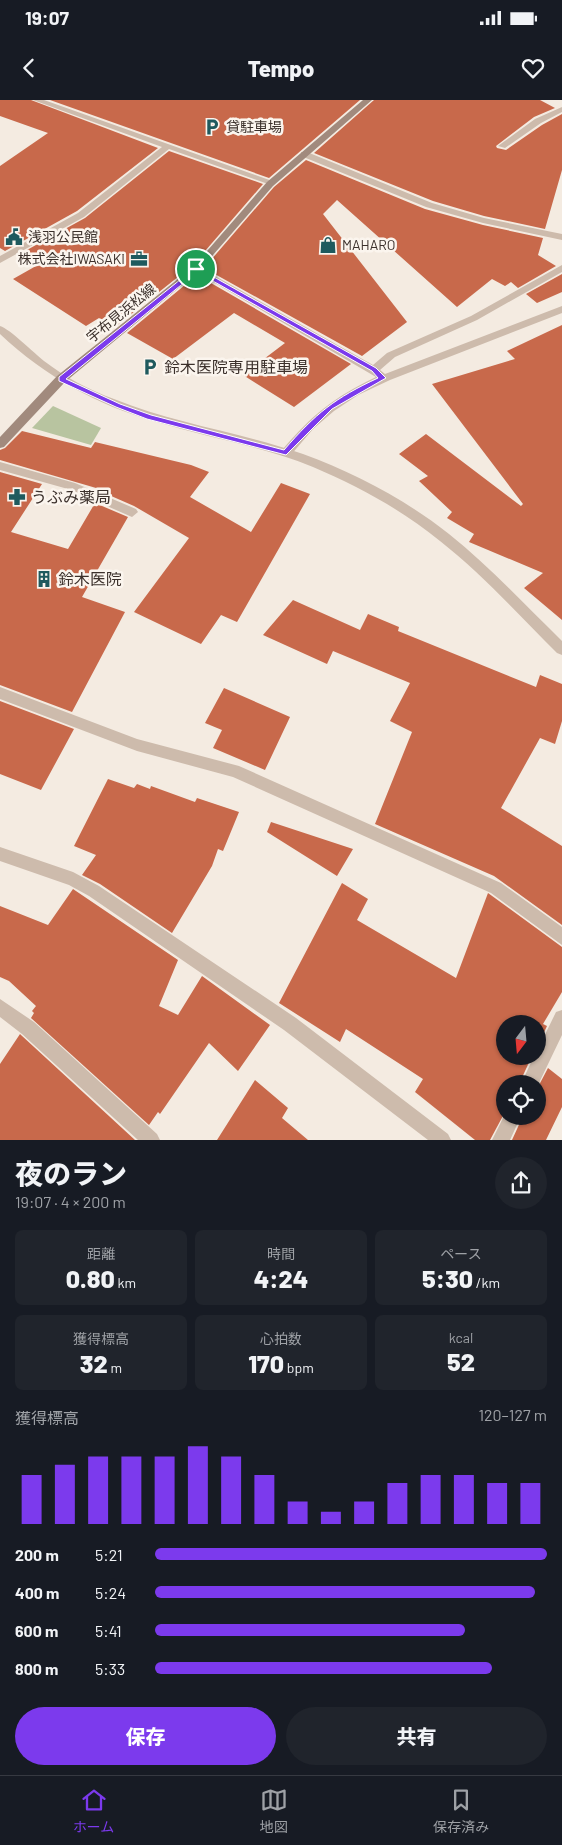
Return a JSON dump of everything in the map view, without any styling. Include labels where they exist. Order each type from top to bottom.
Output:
[{"type":"main road","name":"宇布見浜松線","points":[[0,444],[61,379],[196,269],[271,182],[368,100]]},
{"type":"street","points":[[37,100],[271,182]]},
{"type":"street","points":[[502,146],[538,121],[562,108]]},
{"type":"street","points":[[0,260],[82,215],[168,146]]},
{"type":"street","points":[[304,154],[429,205],[562,238]]},
{"type":"street","points":[[374,370],[391,355],[474,318],[562,268]]},
{"type":"street","points":[[196,269],[374,370],[383,378]]},
{"type":"street","points":[[286,453],[309,426],[330,408],[354,392],[383,378],[562,309]]},
{"type":"street","points":[[0,329],[16,346],[61,379],[118,406],[150,417],[286,453],[348,478],[413,515],[474,564],[562,649]]},
{"type":"street","points":[[0,466],[71,486],[132,512]]},
{"type":"street","points":[[0,693],[137,745],[220,766],[243,775],[496,888],[562,937]]},
{"type":"street","points":[[0,854],[73,879],[94,891],[290,1024],[442,1140]]},
{"type":"street","points":[[0,1007],[28,1028],[151,1140]]},
{"type":"street","points":[[534,1075],[562,1018]]},
{"type":"street","points":[[501,1140],[508,1125]]},
{"type":"green space","points":[[53,406],[101,428],[91,445],[32,428]]},
{"type":"building","points":[[0,100],[31,100],[158,148],[77,211],[5,251],[0,248],[0,166],[48,133],[0,116]]},
{"type":"building","points":[[50,100],[360,100],[269,178]]},
{"type":"building","points":[[374,100],[540,100],[555,108],[534,117],[496,146],[506,150],[542,125],[562,114],[562,170],[545,229],[484,216],[433,201],[314,153]]},
{"type":"building","points":[[169,151],[263,184],[193,265],[115,327],[99,318],[86,326],[13,279],[36,266],[16,256],[85,218]]},
{"type":"building","points":[[306,160],[425,209],[483,225],[543,238],[538,255],[556,266],[518,288],[511,282],[505,286],[492,279],[457,307],[337,200],[323,214],[407,322],[362,356],[204,268],[274,187]]},
{"type":"building","points":[[562,274],[562,292],[537,303],[526,294]]},
{"type":"building","points":[[197,275],[351,364],[294,407],[243,375],[285,343],[234,313],[173,359],[127,333]]},
{"type":"building","points":[[562,325],[562,620],[524,588],[543,573],[469,542],[474,534],[447,518],[452,512],[419,481],[428,476],[399,454],[426,434],[521,506],[523,504],[432,384],[515,359],[507,351]]},
{"type":"building","points":[[22,431],[91,448],[95,442],[191,465],[209,472],[190,497],[251,532],[281,483],[310,494],[237,622],[221,615],[201,644],[134,612],[189,538],[134,506],[102,492],[103,490],[0,460],[0,450],[5,448]]},
{"type":"building","points":[[0,472],[42,484],[11,532],[68,549],[95,503],[128,517],[82,597],[125,612],[72,712],[0,685]]},
{"type":"building","points":[[293,600],[360,630],[368,614],[399,627],[398,631],[536,687],[540,675],[562,684],[562,721],[555,744],[540,738],[501,808],[562,846],[562,925],[494,876],[375,824],[412,732],[390,721],[410,683],[333,651],[327,664],[263,635]]},
{"type":"building","points":[[224,688],[290,717],[265,770],[213,748],[222,730],[205,723]]},
{"type":"building","points":[[0,701],[74,729],[41,790],[0,774]]},
{"type":"building","points":[[108,779],[134,788],[137,784],[150,789],[151,786],[195,802],[197,798],[239,812],[223,851],[218,849],[212,866],[172,933],[100,884],[82,875],[96,855],[74,846]]},
{"type":"building","points":[[271,822],[353,849],[337,876],[267,832]]},
{"type":"building","points":[[342,883],[368,899],[357,920],[456,978],[488,893],[562,947],[562,992],[546,1019],[546,1015],[496,1015],[496,1065],[528,1065],[523,1075],[496,1075],[496,1125],[498,1125],[490,1140],[475,1140],[415,1092],[423,1079],[346,1029],[340,1042],[279,1003]]},
{"type":"building","points":[[73,889],[178,960],[159,1006],[178,1015],[202,976],[270,1025],[238,1071],[209,1043],[160,1114],[158,1112],[149,1125],[31,1018],[34,1013],[32,1011],[36,1006],[9,981],[0,977],[0,906],[48,925]]},
{"type":"building","points":[[20,1034],[135,1140],[0,1140],[0,1064]]},
{"type":"building","points":[[548,1068],[562,1079],[562,1107],[546,1140],[512,1140],[519,1125],[546,1125],[546,1075],[544,1075]]},
{"type":"building","points":[[255,1080],[288,1108],[282,1118],[308,1140],[217,1140]]},
{"type":"place","name":"貸駐車場","points":[[212,127]]},
{"type":"place","name":"浅羽公民館","points":[[14,237]]},
{"type":"place","name":"MAHARO","points":[[328,245]]},
{"type":"place","name":"株式会社IWASAKI","points":[[139,259]]},
{"type":"place","name":"鈴木医院専用駐車場","points":[[150,367]]},
{"type":"place","name":"うぶみ薬局","points":[[17,497]]},
{"type":"place","name":"鈴木医院","points":[[44,579]]},
{"type":"route","points":[[196,269],[374,370],[383,378],[354,392],[330,408],[309,426],[286,453],[244,440],[150,417],[118,406],[61,379],[196,269]]}]
